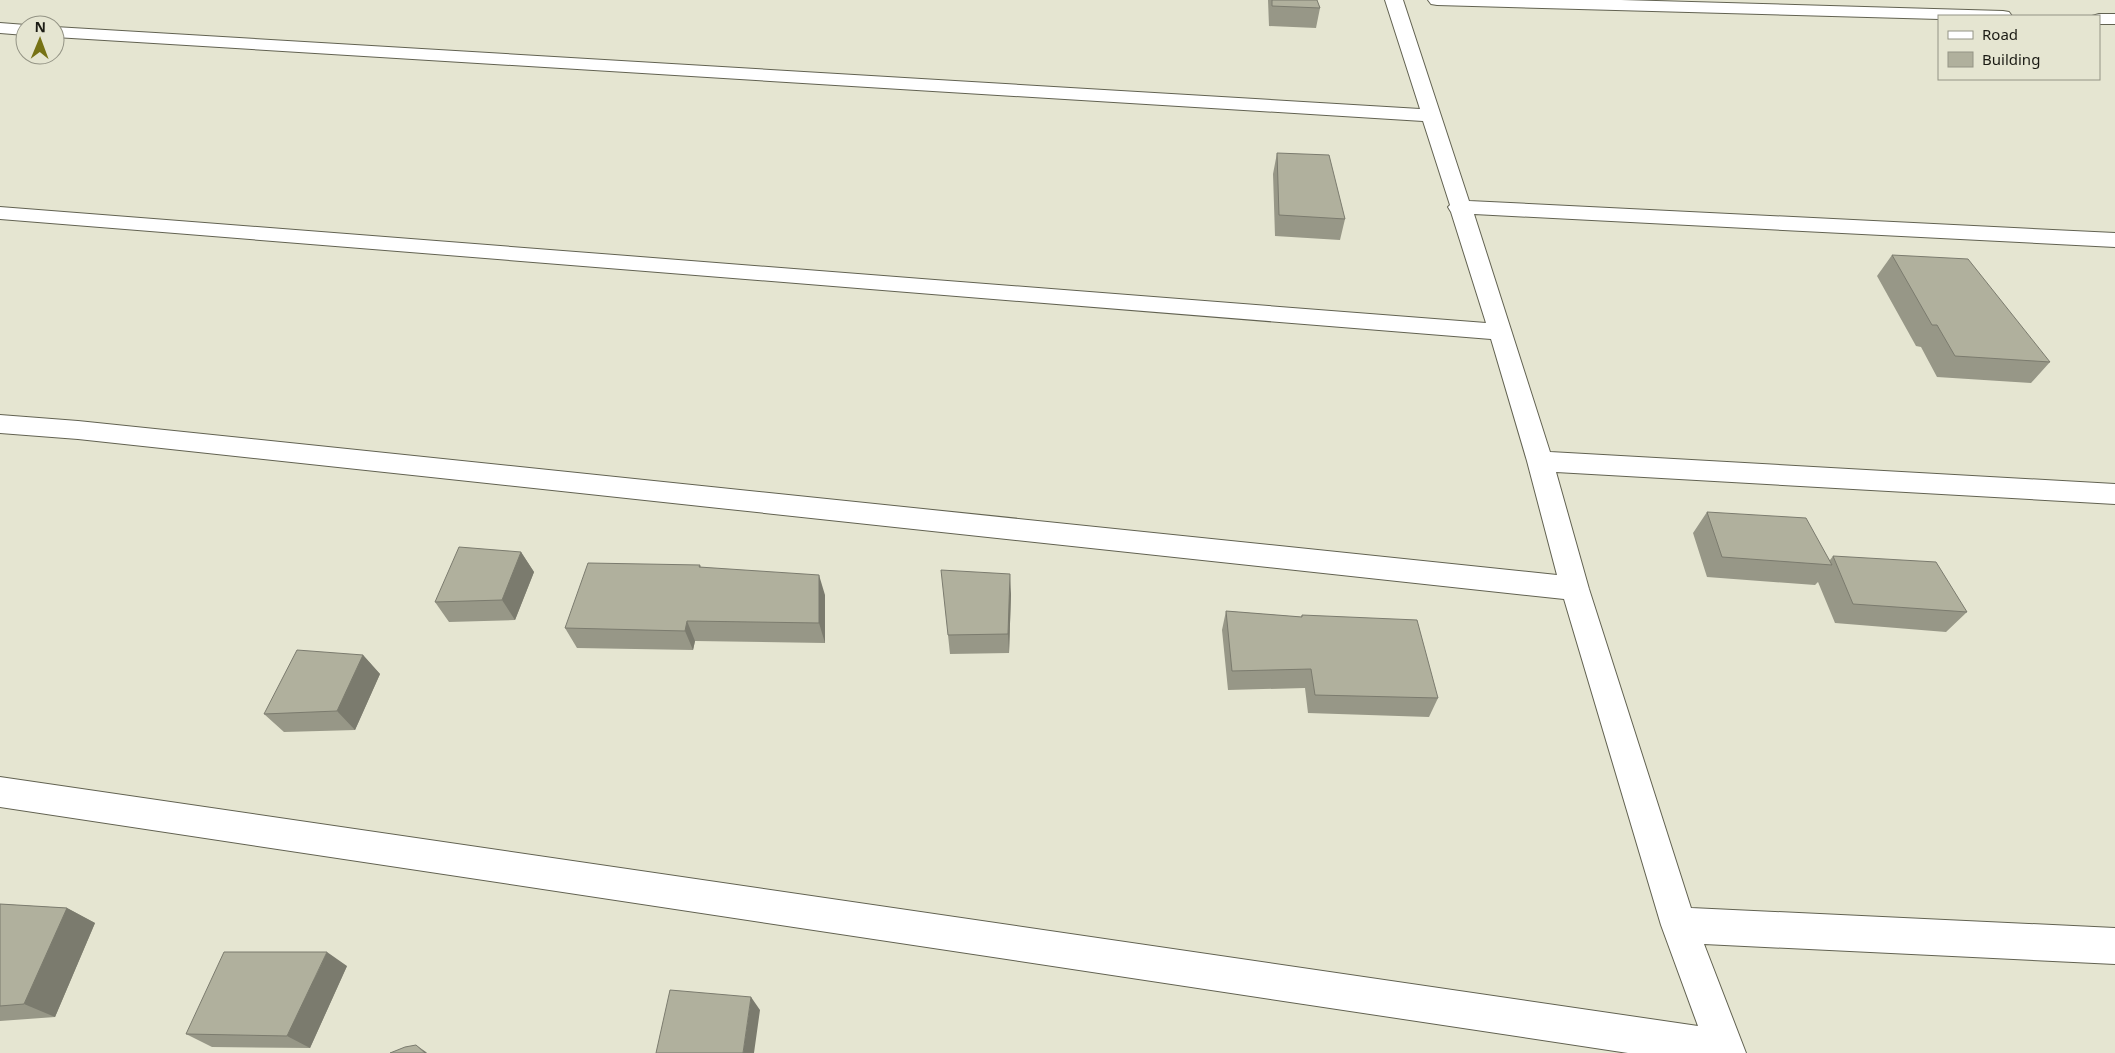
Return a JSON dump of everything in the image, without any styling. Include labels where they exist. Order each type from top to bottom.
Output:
[{"type":"street","points":[[0,792],[1727,1051],[1679,924],[1575,589],[1540,461],[1501,332],[1459,207],[1394,0]]},
{"type":"street","points":[[1436,0],[1968,15]]},
{"type":"street","points":[[2100,19],[2115,20]]},
{"type":"street","points":[[0,28],[15,29]]},
{"type":"street","points":[[65,33],[1431,116]]},
{"type":"street","points":[[1459,207],[2115,240]]},
{"type":"street","points":[[0,213],[1501,332]]},
{"type":"street","points":[[0,424],[88,431],[1575,589]]},
{"type":"street","points":[[1540,461],[2115,494]]},
{"type":"street","points":[[1679,924],[2115,946]]},
{"type":"building","points":[[1272,0],[1317,0],[1320,8],[1272,6]]},
{"type":"building","points":[[1277,153],[1329,155],[1345,219],[1279,215]]},
{"type":"building","points":[[1892,255],[1968,259],[2050,362],[1955,356],[1937,325],[1932,325]]},
{"type":"building","points":[[1707,512],[1806,518],[1832,565],[1722,557]]},
{"type":"building","points":[[459,547],[521,552],[502,600],[435,602]]},
{"type":"building","points":[[1833,556],[1936,562],[1967,612],[1853,604]]},
{"type":"building","points":[[588,563],[700,565],[699,567],[819,575],[819,623],[687,621],[685,631],[565,628]]},
{"type":"building","points":[[941,570],[1010,574],[1008,634],[948,635]]},
{"type":"building","points":[[1226,611],[1302,617],[1302,615],[1417,620],[1438,698],[1315,695],[1311,669],[1232,671]]},
{"type":"building","points":[[297,650],[363,655],[337,711],[264,714]]},
{"type":"building","points":[[0,904],[67,908],[24,1004],[0,1006]]},
{"type":"building","points":[[224,952],[327,952],[287,1036],[186,1034]]},
{"type":"building","points":[[670,990],[751,997],[743,1053],[656,1053]]},
{"type":"building","points":[[416,1045],[425,1053],[390,1053],[405,1047]]}]
